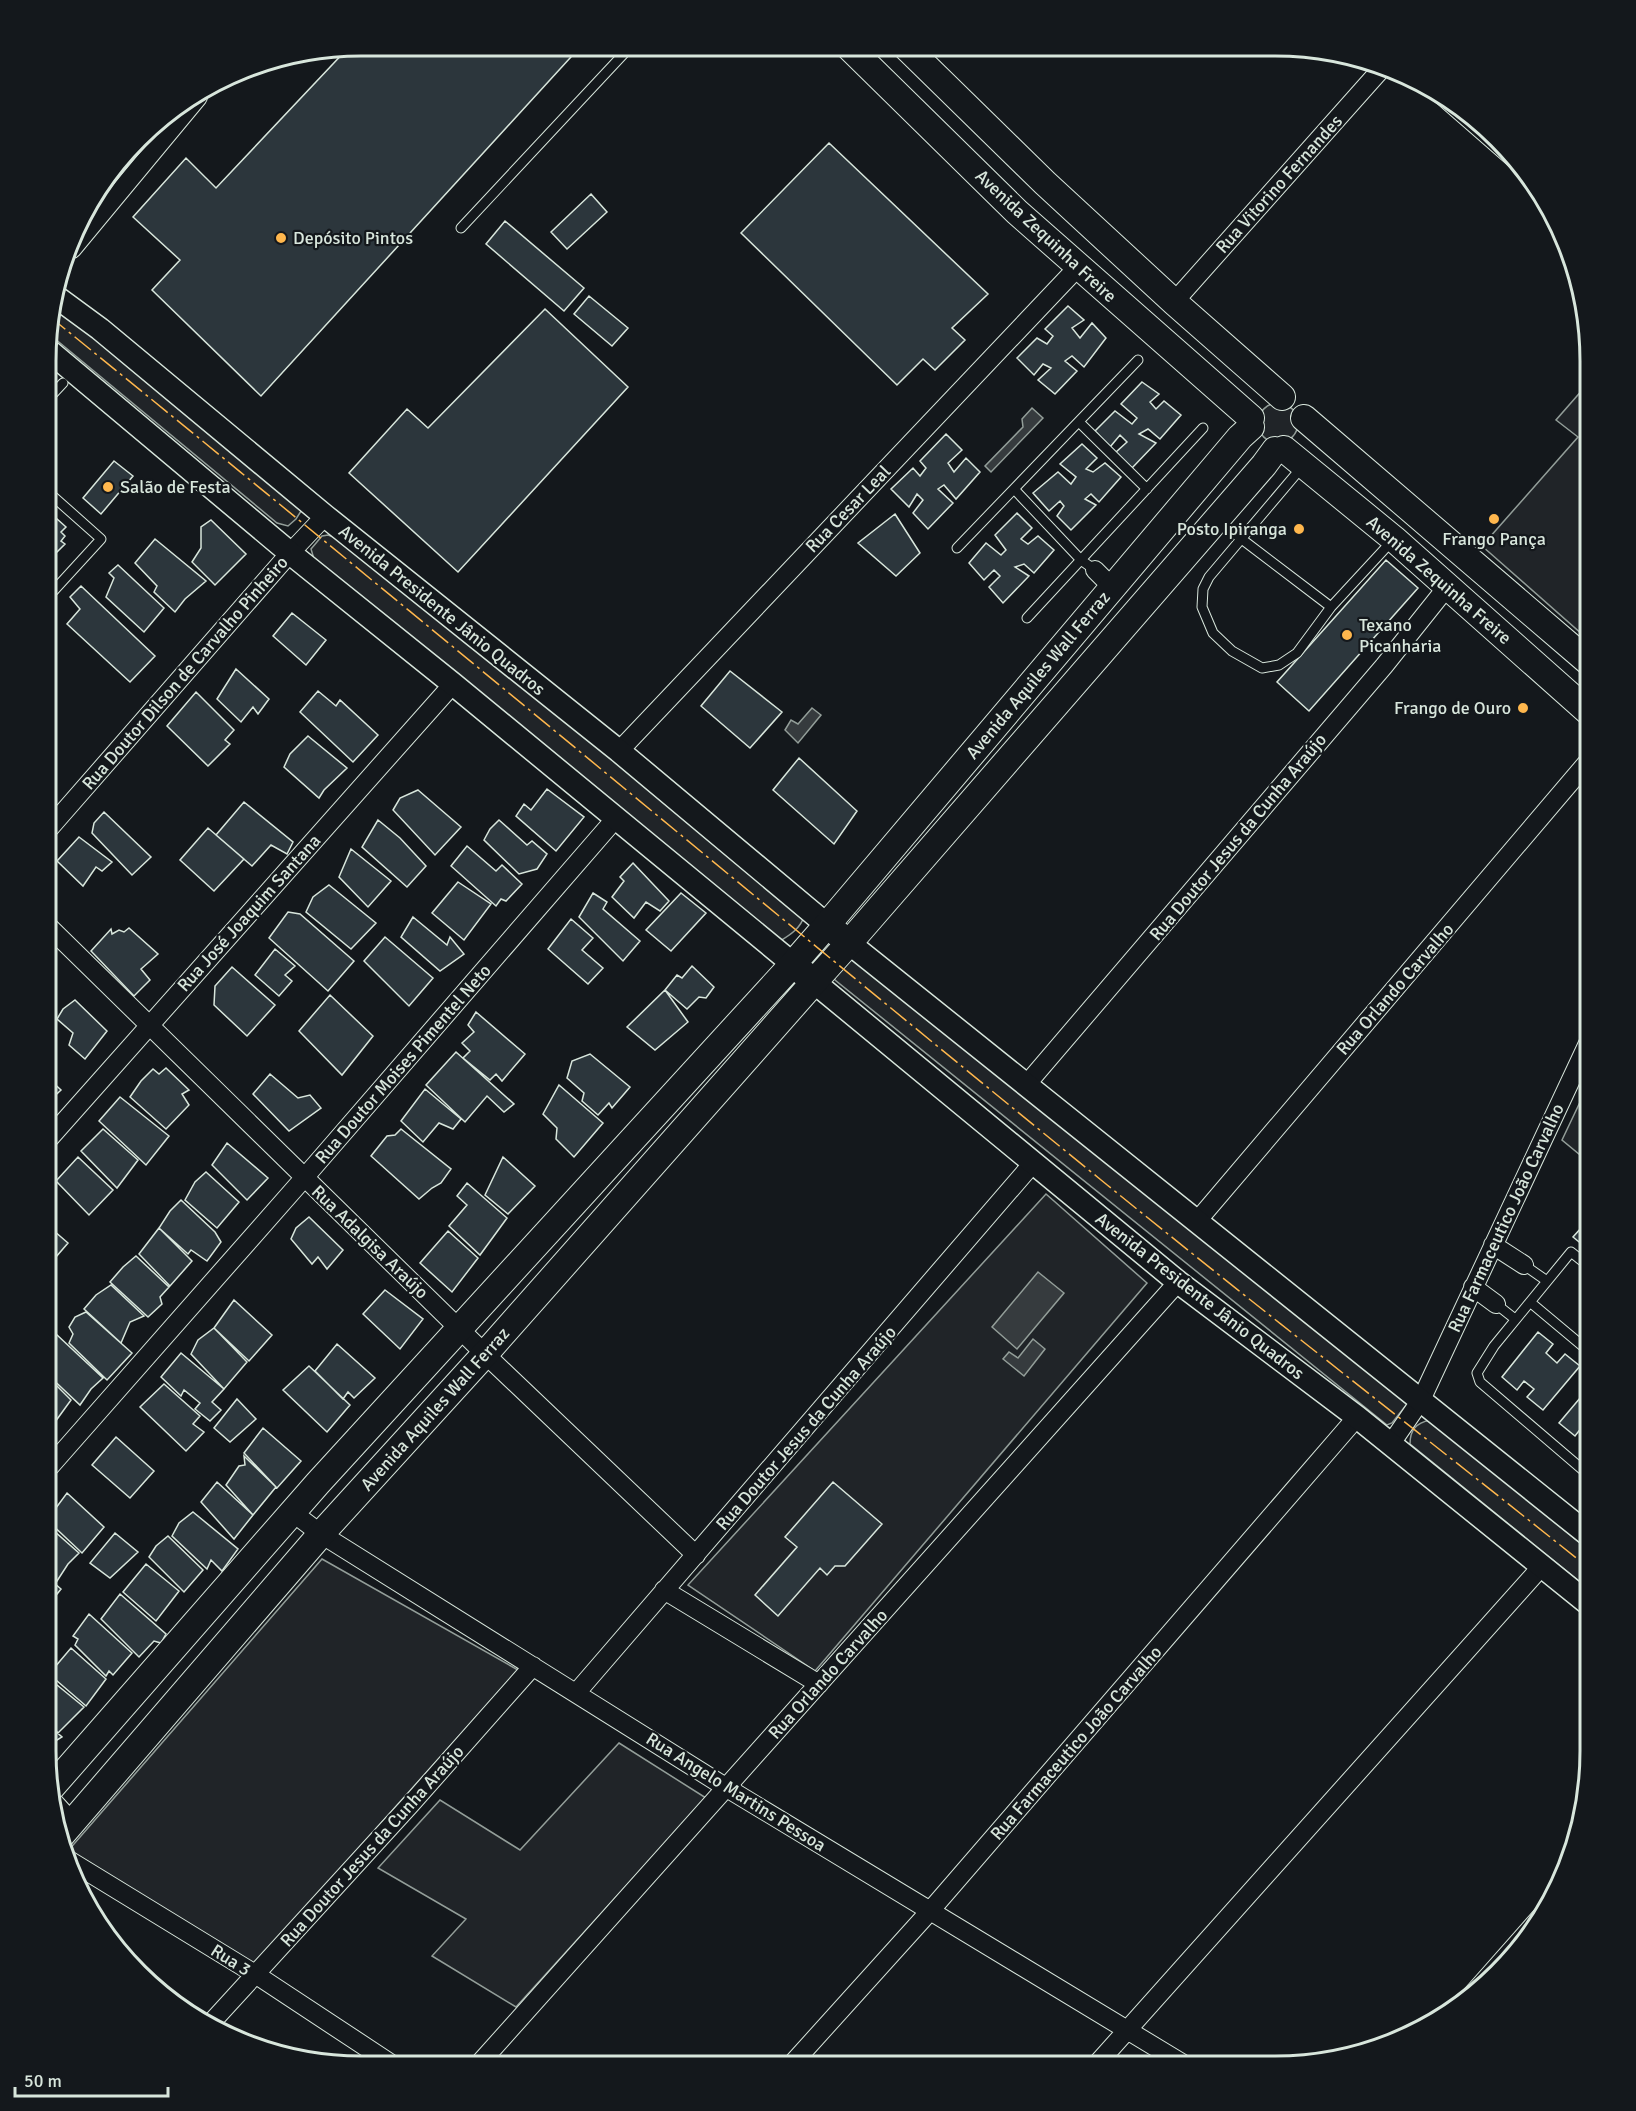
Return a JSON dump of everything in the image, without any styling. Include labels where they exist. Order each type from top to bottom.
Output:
[{"type":"main road","name":"Avenida Zequinha Freire","points":[[858,56],[1017,212],[1251,423]]},
{"type":"main road","points":[[916,56],[1045,183],[1174,302],[1282,396],[1296,404],[1304,418],[1302,434],[1288,454],[1259,443],[1251,423],[1259,404],[1274,396],[1282,396]]},
{"type":"main road","name":"Avenida Zequinha Freire","points":[[1304,418],[1580,655]]},
{"type":"main road","name":"Avenida Aquiles Wall Ferraz","points":[[57,1781],[292,1512],[793,964],[826,925],[1096,572],[1240,437],[1251,423]]},
{"type":"main road","name":"Avenida Zequinha Freire","points":[[1288,454],[1394,539],[1580,704]]},
{"type":"main road","name":"Avenida Aquiles Wall Ferraz","points":[[66,1829],[321,1534],[485,1354],[849,943],[1216,519],[1288,454]]},
{"type":"main road","points":[[826,925],[849,943]]},
{"type":"main road","points":[[793,964],[814,982]]},
{"type":"street","name":"Rua Vitorino Fernandes","points":[[1174,302],[1377,73]]},
{"type":"street","points":[[82,237],[188,110]]},
{"type":"street","name":"Rua Cesar Leal","points":[[619,751],[1078,267]]},
{"type":"street","name":"Avenida Presidente Jânio Quadros","points":[[61,300],[100,328],[325,516],[619,751],[826,925]]},
{"type":"street","points":[[56,361],[68,377],[453,684],[793,964]]},
{"type":"street","name":"Rua Doutor Dilson de Carvalho Pinheiro","points":[[56,821],[325,516]]},
{"type":"street","name":"Rua Doutor Jesus da Cunha Araújo","points":[[1026,1085],[1384,666],[1447,587]]},
{"type":"street","name":"Rua José Joaquim Santana","points":[[56,1131],[453,684]]},
{"type":"street","name":"Rua Orlando Carvalho","points":[[1198,1220],[1580,771]]},
{"type":"street","name":"Rua Doutor Moises Pimentel Neto","points":[[56,1460],[616,818]]},
{"type":"street","name":"Rua Adalgisa Araújo","points":[[56,934],[148,1027],[485,1354],[696,1555]]},
{"type":"street","points":[[849,943],[1580,1528]]},
{"type":"street","name":"Avenida Presidente Jânio Quadros","points":[[814,982],[1178,1282],[1357,1418],[1580,1597]]},
{"type":"street","name":"Rua Farmaceutico João Carvalho","points":[[1390,1445],[1421,1400],[1580,1059]]},
{"type":"street","name":"Rua Doutor Jesus da Cunha Araújo","points":[[577,1692],[1034,1162]]},
{"type":"street","points":[[1493,1245],[1524,1265]]},
{"type":"street","name":"Rua Orlando Carvalho","points":[[486,2056],[1178,1282]]},
{"type":"street","points":[[1473,1287],[1496,1304]]},
{"type":"street","name":"Rua Farmaceutico João Carvalho","points":[[799,2056],[930,1911],[1357,1418]]},
{"type":"street","name":"Rua Angelo Martins Pessoa","points":[[292,1512],[321,1534],[577,1692],[727,1788],[1170,2056]]},
{"type":"street","points":[[1104,2056],[1542,1566]]},
{"type":"street","points":[[664,1590],[819,1684]]},
{"type":"street","name":"Rua Doutor Jesus da Cunha Araújo","points":[[215,2018],[410,1805],[533,1666]]},
{"type":"street","name":"Rua 3","points":[[79,1866],[255,1974],[379,2056]]},
{"type":"lane","points":[[460,228],[622,56]]},
{"type":"lane","points":[[957,548],[1138,360]]},
{"type":"lane","points":[[56,390],[68,377]]},
{"type":"lane","points":[[1079,422],[1147,489]]},
{"type":"lane","points":[[1027,618],[1096,572],[1147,489],[1203,428]]},
{"type":"lane","points":[[1288,454],[1240,538],[1209,577],[1203,589],[1203,607],[1213,633],[1232,651],[1262,668],[1279,665],[1297,652],[1331,607],[1394,539]]},
{"type":"lane","points":[[1014,489],[1096,572]]},
{"type":"lane","points":[[56,499],[101,539],[56,588]]},
{"type":"lane","points":[[1216,519],[1331,607]]},
{"type":"lane","points":[[1580,1259],[1571,1252],[1515,1318],[1477,1373],[1480,1382],[1580,1467]]},
{"type":"lane","points":[[1524,1265],[1547,1281]]},
{"type":"lane","points":[[1530,1302],[1580,1344]]},
{"type":"lane","points":[[1496,1304],[1515,1318]]},
{"type":"shaded area","points":[[61,302],[303,508],[288,526],[277,523],[56,340]]},
{"type":"shaded area","points":[[1580,393],[1580,632],[1482,546],[1578,437],[1556,420]]},
{"type":"shaded area","points":[[1278,403],[1286,404],[1292,409],[1297,415],[1297,431],[1292,437],[1286,442],[1278,443],[1270,442],[1264,437],[1259,431],[1258,423],[1259,415],[1264,409],[1270,404]]},
{"type":"shaded area","points":[[1032,408],[1043,418],[991,472],[985,466],[1023,427],[1022,419]]},
{"type":"shaded area","points":[[328,535],[336,538],[566,722],[804,916],[798,928],[780,941],[314,559],[311,549],[322,536]]},
{"type":"shaded area","points":[[812,708],[821,715],[798,743],[785,730],[791,720],[798,724]]},
{"type":"shaded area","points":[[852,956],[1407,1404],[1392,1423],[1387,1425],[835,980],[834,977]]},
{"type":"shaded area","points":[[1580,1102],[1580,1155],[1562,1140]]},
{"type":"shaded area","points":[[1046,1194],[1147,1283],[815,1671],[688,1585]]},
{"type":"shaded area","points":[[1038,1272],[1064,1293],[1017,1349],[992,1327]]},
{"type":"shaded area","points":[[1033,1339],[1045,1349],[1024,1376],[1003,1359],[1009,1352],[1018,1358]]},
{"type":"shaded area","points":[[1430,1420],[1580,1543],[1580,1582],[1410,1444],[1411,1435],[1421,1423]]},
{"type":"shaded area","points":[[322,1559],[518,1670],[252,1967],[75,1857],[71,1847]]},
{"type":"shaded area","points":[[619,1743],[706,1798],[516,2007],[432,1956],[466,1919],[378,1868],[440,1800],[520,1850]]},
{"type":"building","name":"Depósito Pintos","points":[[340,56],[572,56],[261,396],[152,290],[180,260],[133,217],[186,158],[216,188]]},
{"type":"building","points":[[829,143],[988,294],[952,328],[965,340],[935,370],[923,359],[897,385],[741,233]]},
{"type":"building","points":[[591,194],[607,212],[567,249],[551,232]]},
{"type":"building","points":[[505,221],[584,288],[564,311],[486,244]]},
{"type":"building","points":[[589,296],[628,328],[612,346],[574,314]]},
{"type":"building","points":[[1068,306],[1084,320],[1072,328],[1080,338],[1092,323],[1106,338],[1084,367],[1072,356],[1065,361],[1077,371],[1055,394],[1038,380],[1051,368],[1043,364],[1034,375],[1017,358],[1037,338],[1047,344],[1053,336],[1045,329]]},
{"type":"building","points":[[545,309],[628,387],[458,572],[349,473],[407,409],[428,428]]},
{"type":"building","points":[[1142,382],[1159,394],[1150,402],[1156,409],[1164,401],[1181,415],[1160,439],[1148,429],[1139,434],[1156,443],[1132,468],[1115,453],[1127,442],[1120,435],[1110,447],[1095,431],[1115,411],[1132,424],[1137,418],[1121,404]]},
{"type":"building","points":[[946,434],[962,450],[948,463],[954,472],[966,458],[980,472],[956,499],[944,485],[938,489],[953,503],[928,529],[913,513],[923,500],[917,494],[909,507],[891,489],[913,468],[920,476],[926,468],[920,461]]},
{"type":"building","points":[[1082,444],[1097,458],[1086,469],[1093,472],[1105,463],[1121,477],[1099,502],[1091,494],[1085,499],[1096,505],[1071,530],[1057,516],[1064,506],[1060,501],[1049,511],[1033,493],[1058,472],[1071,484],[1076,477],[1060,464]]},
{"type":"building","name":"Salão de Festa","points":[[114,461],[133,476],[101,514],[83,498]]},
{"type":"building","points":[[1017,513],[1032,528],[1021,539],[1028,544],[1038,536],[1054,550],[1034,573],[1024,564],[1015,567],[1029,576],[1003,603],[989,587],[1000,576],[994,570],[984,580],[969,563],[986,543],[1001,555],[1006,550],[995,535]]},
{"type":"building","points":[[895,514],[920,553],[896,576],[858,543]]},
{"type":"building","points":[[56,518],[66,527],[61,532],[65,536],[61,541],[65,544],[56,553]]},
{"type":"building","points":[[211,520],[246,554],[215,585],[192,562],[201,548],[201,527]]},
{"type":"building","points":[[155,539],[206,581],[185,599],[175,612],[154,592],[157,586],[135,563]]},
{"type":"building","name":"Texano Picanharia","points":[[1386,560],[1418,588],[1309,711],[1277,682]]},
{"type":"building","points":[[118,565],[164,608],[144,632],[106,597],[114,578],[109,573]]},
{"type":"building","points":[[81,586],[155,656],[130,682],[67,624],[80,609],[70,597]]},
{"type":"building","points":[[292,613],[326,640],[306,665],[273,636]]},
{"type":"building","points":[[236,669],[269,699],[258,714],[253,707],[241,722],[217,699]]},
{"type":"building","points":[[730,671],[782,712],[750,748],[701,706]]},
{"type":"building","points":[[318,691],[336,706],[340,700],[378,735],[353,762],[300,712]]},
{"type":"building","points":[[196,692],[234,730],[225,740],[230,744],[208,766],[167,726]]},
{"type":"building","points":[[308,736],[347,768],[324,790],[319,798],[284,767],[290,754]]},
{"type":"building","points":[[799,758],[857,811],[834,844],[773,790]]},
{"type":"building","points":[[547,789],[584,817],[556,851],[516,816],[524,804],[531,810]]},
{"type":"building","points":[[418,790],[461,827],[435,855],[393,810],[400,798]]},
{"type":"building","points":[[244,802],[293,842],[287,854],[271,845],[252,866],[216,835]]},
{"type":"building","points":[[104,812],[151,857],[132,875],[92,833],[94,823]]},
{"type":"building","points":[[378,820],[400,838],[426,866],[407,887],[362,847]]},
{"type":"building","points":[[499,820],[527,845],[532,841],[547,854],[537,869],[519,874],[484,840]]},
{"type":"building","points":[[208,828],[244,859],[214,891],[180,860]]},
{"type":"building","points":[[79,837],[112,862],[102,871],[96,867],[83,886],[57,861]]},
{"type":"building","points":[[467,846],[496,871],[502,865],[522,884],[506,901],[501,899],[496,906],[451,866]]},
{"type":"building","points":[[351,849],[391,881],[368,907],[339,877]]},
{"type":"building","points":[[633,863],[669,901],[660,911],[646,902],[634,918],[612,897],[624,881],[620,877]]},
{"type":"building","points":[[458,882],[491,904],[464,940],[432,913]]},
{"type":"building","points":[[329,885],[376,923],[351,949],[306,912],[313,897]]},
{"type":"building","points":[[593,893],[607,902],[603,909],[640,941],[623,961],[579,917]]},
{"type":"building","points":[[681,893],[706,913],[671,951],[646,930]]},
{"type":"building","points":[[288,912],[300,914],[354,961],[328,991],[269,938]]},
{"type":"building","points":[[413,917],[447,945],[450,937],[464,954],[440,971],[401,937]]},
{"type":"building","points":[[571,919],[593,938],[582,950],[603,968],[588,984],[548,949]]},
{"type":"building","points":[[129,928],[158,954],[141,969],[150,980],[134,996],[91,951],[111,929],[112,934],[119,930],[124,932]]},
{"type":"building","points":[[385,937],[433,978],[409,1006],[364,961]]},
{"type":"building","points":[[275,949],[295,966],[285,975],[292,981],[279,996],[255,975]]},
{"type":"building","points":[[692,966],[714,987],[706,998],[699,997],[687,1009],[665,990],[677,975],[682,978]]},
{"type":"building","points":[[232,967],[275,1005],[247,1036],[214,1005],[215,986]]},
{"type":"building","points":[[665,990],[688,1022],[655,1050],[627,1027]]},
{"type":"building","points":[[330,995],[373,1036],[342,1075],[299,1031]]},
{"type":"building","points":[[75,1000],[107,1031],[85,1059],[69,1045],[73,1033],[57,1019],[63,1009]]},
{"type":"building","points":[[476,1012],[525,1054],[502,1081],[496,1074],[490,1080],[463,1058],[470,1051],[462,1043],[474,1032],[468,1025]]},
{"type":"building","points":[[456,1052],[514,1104],[504,1112],[487,1096],[465,1122],[426,1085]]},
{"type":"building","points":[[590,1054],[630,1087],[612,1108],[609,1103],[598,1115],[582,1101],[584,1093],[567,1078],[572,1061]]},
{"type":"building","points":[[166,1068],[189,1090],[182,1094],[189,1105],[166,1129],[130,1097],[153,1069],[159,1074]]},
{"type":"building","points":[[270,1074],[298,1098],[310,1095],[321,1108],[289,1131],[253,1094]]},
{"type":"building","points":[[56,1085],[61,1090],[56,1095]]},
{"type":"building","points":[[559,1085],[603,1123],[574,1157],[556,1139],[557,1128],[543,1114]]},
{"type":"building","points":[[425,1089],[461,1119],[453,1129],[439,1123],[423,1142],[401,1121]]},
{"type":"building","points":[[120,1097],[169,1136],[146,1165],[99,1121]]},
{"type":"building","points":[[103,1129],[138,1160],[117,1188],[81,1151]]},
{"type":"building","points":[[401,1129],[451,1169],[441,1183],[419,1199],[371,1156],[387,1136],[395,1135]]},
{"type":"building","points":[[227,1143],[268,1178],[247,1200],[212,1165]]},
{"type":"building","points":[[78,1157],[113,1190],[89,1215],[56,1181]]},
{"type":"building","points":[[503,1157],[535,1186],[508,1214],[485,1195]]},
{"type":"building","points":[[206,1172],[239,1202],[217,1228],[185,1200],[195,1182]]},
{"type":"building","points":[[467,1183],[507,1218],[480,1255],[449,1226],[467,1205],[457,1196]]},
{"type":"building","points":[[181,1200],[215,1232],[221,1242],[207,1261],[191,1250],[188,1254],[159,1228],[170,1211]]},
{"type":"building","points":[[309,1217],[343,1250],[327,1269],[318,1257],[312,1264],[291,1239],[296,1228]]},
{"type":"building","points":[[159,1228],[192,1261],[170,1286],[139,1254]]},
{"type":"building","points":[[1580,1229],[1580,1243],[1573,1237]]},
{"type":"building","points":[[448,1231],[478,1258],[452,1292],[420,1263]]},
{"type":"building","points":[[56,1233],[68,1243],[56,1257]]},
{"type":"building","points":[[136,1256],[169,1287],[160,1297],[162,1304],[148,1317],[110,1282]]},
{"type":"building","points":[[111,1285],[144,1316],[130,1322],[121,1343],[84,1309],[96,1295]]},
{"type":"building","points":[[385,1290],[423,1319],[400,1349],[363,1314]]},
{"type":"building","points":[[234,1300],[272,1335],[249,1361],[214,1328]]},
{"type":"building","points":[[86,1312],[132,1353],[107,1380],[69,1343],[73,1334],[69,1327],[75,1317]]},
{"type":"building","points":[[214,1328],[247,1362],[224,1389],[191,1354],[198,1340]]},
{"type":"building","points":[[1538,1332],[1553,1344],[1546,1353],[1557,1363],[1565,1354],[1580,1366],[1543,1410],[1527,1397],[1534,1389],[1524,1381],[1517,1390],[1502,1377]]},
{"type":"building","points":[[56,1334],[103,1378],[91,1389],[80,1405],[56,1382]]},
{"type":"building","points":[[337,1344],[375,1378],[354,1398],[348,1392],[343,1399],[315,1371]]},
{"type":"building","points":[[181,1353],[224,1389],[212,1402],[221,1410],[210,1421],[195,1409],[200,1403],[184,1390],[181,1396],[161,1377]]},
{"type":"building","points":[[309,1366],[350,1405],[327,1432],[283,1390]]},
{"type":"building","points":[[164,1384],[200,1416],[193,1424],[204,1432],[186,1451],[140,1407]]},
{"type":"building","points":[[56,1385],[71,1400],[56,1421]]},
{"type":"building","points":[[1580,1398],[1580,1430],[1575,1436],[1559,1423]]},
{"type":"building","points":[[237,1399],[256,1419],[230,1442],[214,1428]]},
{"type":"building","points":[[263,1428],[301,1461],[277,1488],[244,1453]]},
{"type":"building","points":[[116,1437],[154,1471],[130,1498],[92,1465]]},
{"type":"building","points":[[244,1456],[276,1487],[253,1515],[226,1485],[239,1466],[245,1465]]},
{"type":"building","points":[[217,1482],[253,1515],[234,1539],[201,1502]]},
{"type":"building","points":[[833,1482],[882,1524],[845,1566],[835,1566],[827,1575],[820,1568],[778,1616],[755,1595],[797,1547],[785,1537]]},
{"type":"building","points":[[67,1493],[104,1527],[82,1553],[56,1528],[56,1508]]},
{"type":"building","points":[[193,1512],[238,1549],[222,1571],[211,1560],[207,1569],[172,1536],[179,1523]]},
{"type":"building","points":[[56,1533],[79,1553],[68,1564],[57,1581]]},
{"type":"building","points":[[115,1533],[138,1552],[110,1578],[90,1563]]},
{"type":"building","points":[[168,1536],[203,1570],[184,1592],[149,1557],[156,1546]]},
{"type":"building","points":[[146,1564],[179,1591],[156,1621],[123,1592]]},
{"type":"building","points":[[56,1585],[61,1589],[56,1595]]},
{"type":"building","points":[[120,1594],[166,1634],[161,1643],[154,1641],[139,1657],[101,1619]]},
{"type":"building","points":[[89,1614],[132,1653],[113,1675],[109,1671],[106,1676],[75,1645],[78,1639],[73,1636]]},
{"type":"building","points":[[71,1648],[106,1679],[86,1706],[56,1680],[56,1666]]},
{"type":"building","points":[[56,1684],[84,1707],[58,1733],[56,1731]]},
{"type":"building","points":[[56,1732],[62,1737],[56,1741]]},
{"type":"power","points":[[58,323],[1106,1184],[1580,1561]]},
{"type":"place","name":"Depósito Pintos","points":[[281,238]]},
{"type":"place","name":"Salão de Festa","points":[[108,487]]},
{"type":"place","name":"Frango Pança","points":[[1494,519]]},
{"type":"place","name":"Posto Ipiranga","points":[[1299,529]]},
{"type":"place","name":"Texano Picanharia","points":[[1347,635]]},
{"type":"place","name":"Frango de Ouro","points":[[1523,708]]}]
